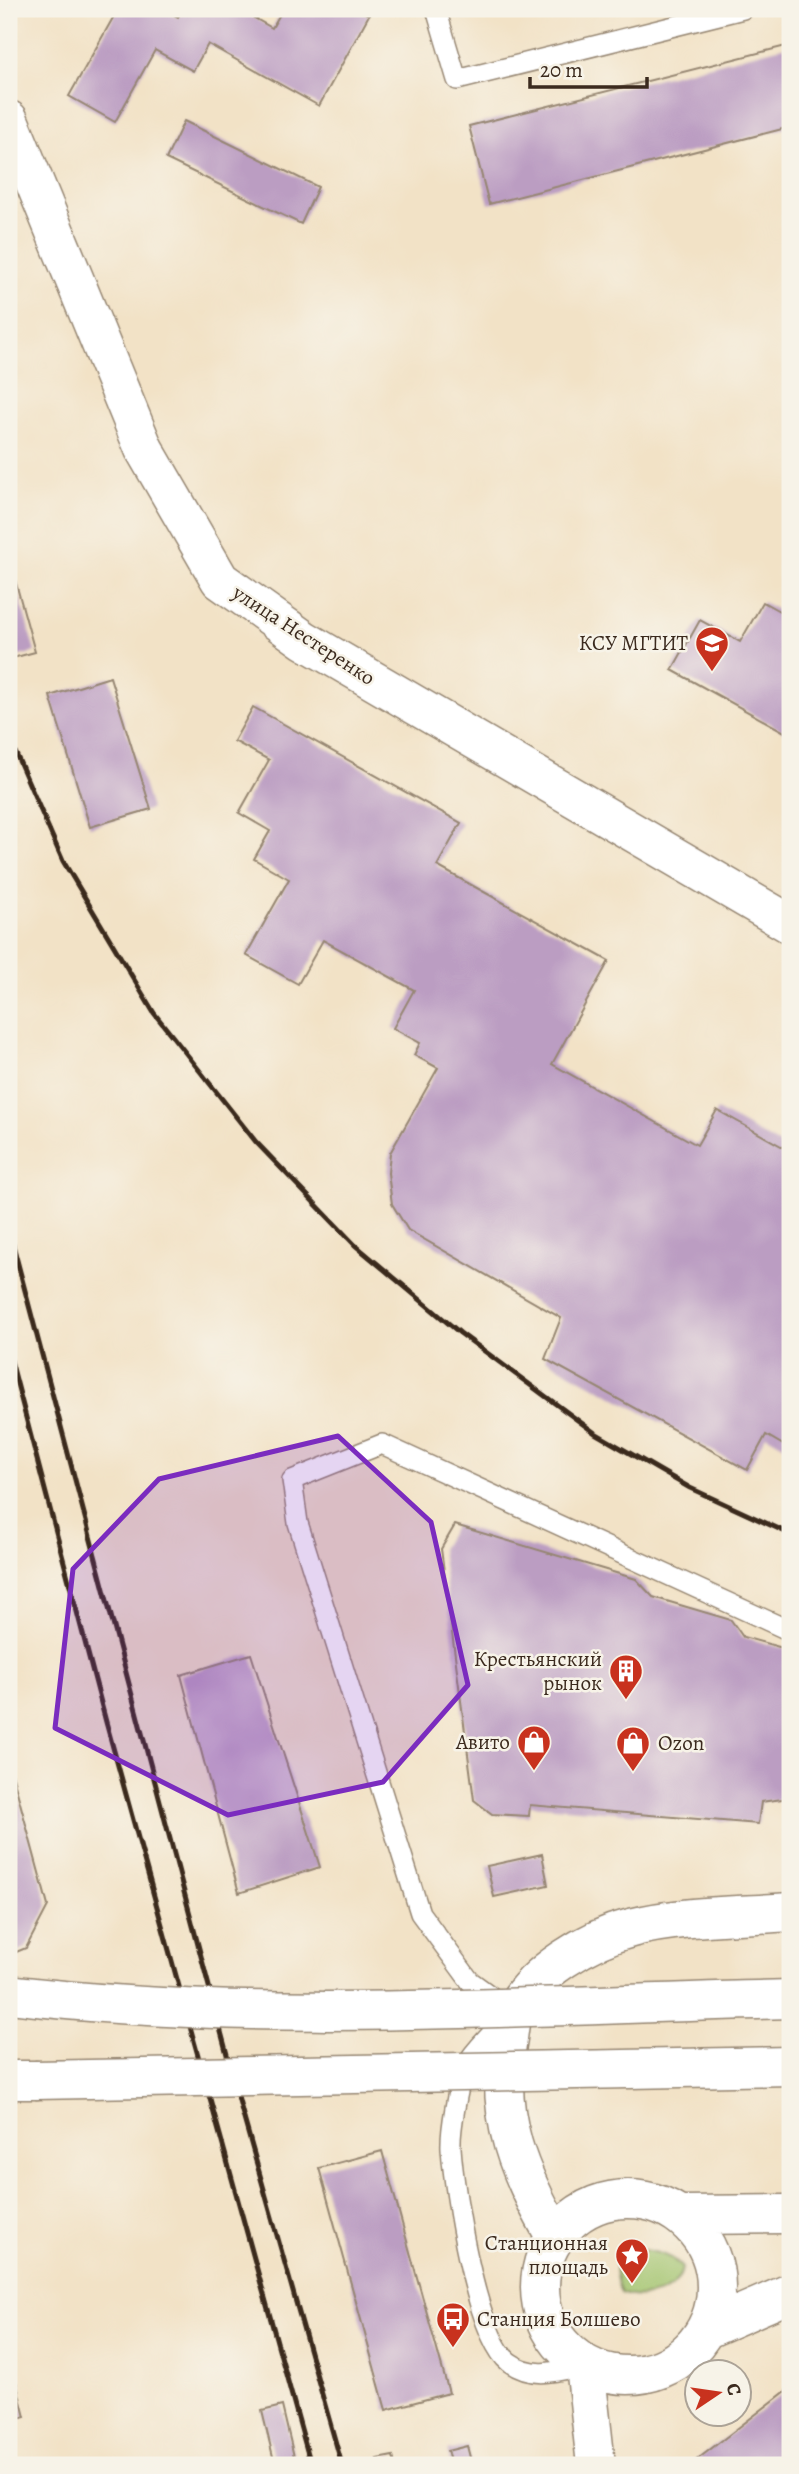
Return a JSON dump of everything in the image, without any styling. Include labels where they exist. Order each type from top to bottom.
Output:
[{"type":"street","name":"улица Нестеренко","points":[[9,120],[144,449],[220,580],[304,640],[790,924]]},
{"type":"street","points":[[555,2236],[528,2190],[509,2138],[503,2071],[513,2012],[540,1977],[570,1954],[614,1933],[657,1924],[790,1912]]},
{"type":"street","points":[[9,1994],[103,2005],[344,2009],[790,1999]]},
{"type":"street","points":[[9,2080],[790,2066]]},
{"type":"street","points":[[614,2199],[650,2200],[681,2215],[703,2239],[715,2268],[716,2300],[706,2329],[684,2357],[653,2372],[619,2375],[585,2365],[557,2340],[540,2299],[542,2266],[555,2236],[581,2211],[614,2199]]},
{"type":"street","points":[[681,2215],[790,2214]]},
{"type":"street","points":[[706,2329],[790,2293]]},
{"type":"street","points":[[585,2365],[596,2465]]},
{"type":"lane","points":[[436,9],[457,80],[743,9]]},
{"type":"lane","points":[[585,2365],[537,2375],[508,2361],[497,2346],[484,2318],[472,2273],[450,2145],[465,2067],[513,2012],[470,1982],[420,1913],[298,1523],[292,1480],[382,1444],[790,1631]]},
{"type":"highlighted area","points":[[338,1436],[431,1522],[468,1685],[383,1782],[228,1815],[55,1728],[73,1569],[159,1479]]},
{"type":"green space","points":[[632,2249],[653,2252],[672,2259],[682,2268],[679,2277],[674,2284],[658,2294],[639,2297],[621,2293],[615,2273],[617,2262]]},
{"type":"building","points":[[118,9],[163,9],[178,17],[183,9],[238,9],[272,28],[283,9],[358,9],[369,15],[319,106],[208,44],[193,71],[155,50],[115,122],[69,96]]},
{"type":"building","points":[[790,45],[790,127],[489,204],[469,126]]},
{"type":"building","points":[[184,121],[318,187],[301,224],[166,159]]},
{"type":"building","points":[[9,558],[35,652],[9,659]]},
{"type":"building","points":[[763,602],[790,617],[790,735],[672,670],[700,620],[740,642]]},
{"type":"building","points":[[110,677],[151,809],[90,827],[50,696]]},
{"type":"building","points":[[253,707],[461,823],[437,866],[609,961],[552,1064],[697,1145],[717,1110],[790,1151],[790,1449],[766,1435],[747,1470],[545,1359],[561,1318],[408,1230],[392,1204],[388,1173],[390,1153],[438,1068],[414,1055],[420,1043],[393,1028],[414,990],[323,940],[298,984],[246,955],[289,879],[254,859],[270,831],[239,813],[269,760],[234,741]]},
{"type":"building","name":"Крестьянский рынок","points":[[455,1525],[636,1579],[653,1597],[731,1620],[743,1637],[790,1650],[790,1798],[761,1802],[758,1824],[530,1805],[529,1816],[492,1814],[474,1800],[441,1549]]},
{"type":"building","points":[[251,1654],[320,1867],[239,1893],[181,1675]]},
{"type":"building","points":[[9,1762],[48,1906],[26,1948],[9,1955]]},
{"type":"building","points":[[542,1854],[548,1885],[494,1897],[487,1866]]},
{"type":"building","points":[[382,2151],[449,2393],[386,2410],[319,2168]]},
{"type":"building","points":[[9,2354],[25,2417],[9,2421]]},
{"type":"building","points":[[786,2391],[790,2396],[790,2465],[690,2465],[738,2428],[754,2428],[754,2416]]},
{"type":"building","points":[[282,2406],[296,2465],[275,2465],[262,2411]]},
{"type":"building","points":[[467,2446],[472,2465],[451,2465],[447,2451]]},
{"type":"building","points":[[393,2456],[395,2465],[379,2465],[377,2459]]},
{"type":"railway","points":[[9,738],[63,861],[154,1013],[256,1142],[355,1245],[460,1333],[595,1433],[690,1488],[790,1534]]},
{"type":"railway","points":[[9,1230],[243,2115],[342,2465]]},
{"type":"railway","points":[[9,1353],[106,1722],[311,2465]]},
{"type":"place","name":"КСУ МГТИТ","points":[[712,673]]},
{"type":"place","name":"Крестьянский рынок","points":[[626,1701]]},
{"type":"place","name":"Авито","points":[[534,1772]]},
{"type":"place","name":"Ozon","points":[[633,1773]]},
{"type":"place","name":"Станционная площадь","points":[[632,2285]]},
{"type":"place","name":"Станция Болшево","points":[[453,2349]]}]
